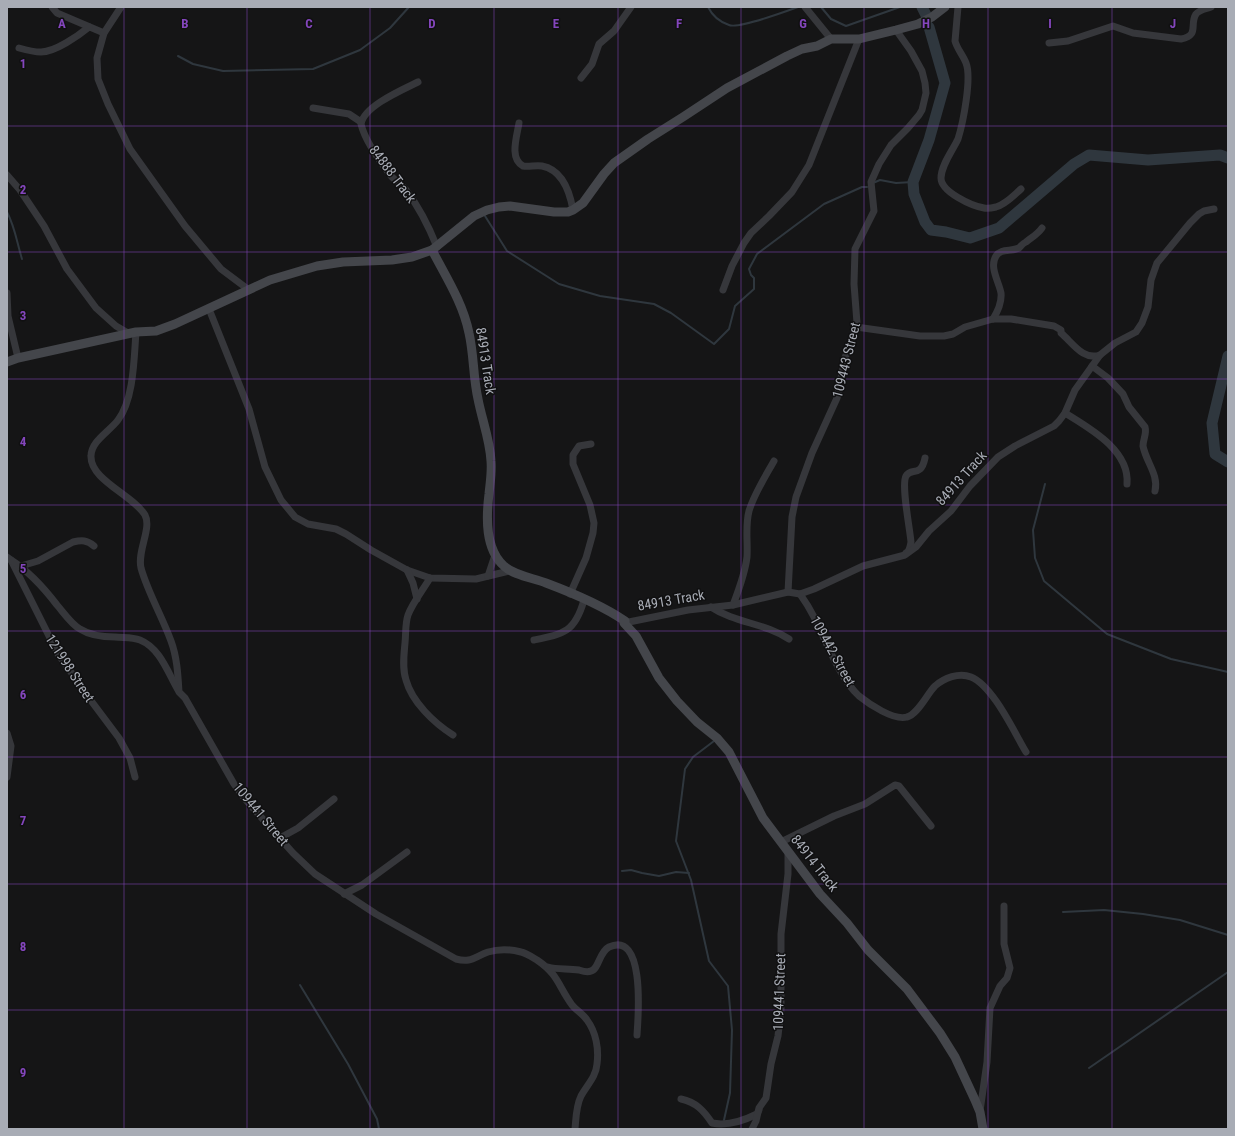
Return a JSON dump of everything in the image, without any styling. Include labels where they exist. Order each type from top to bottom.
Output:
[{"type":"street","points":[[52,7],[57,12],[104,33]]},
{"type":"street","points":[[121,7],[104,33],[97,58],[98,79],[108,104],[130,149],[202,248],[221,269],[249,290]]},
{"type":"street","points":[[581,78],[592,64],[601,41],[614,31],[631,7]]},
{"type":"street","points":[[805,7],[831,39]]},
{"type":"street","points":[[7,175],[20,190],[44,226],[67,269],[96,308],[116,326],[128,333],[156,331],[209,309],[275,278],[316,266],[343,262],[392,260],[412,257],[435,248],[474,216],[487,210],[510,206],[554,212],[568,212],[573,210],[583,204],[604,174],[614,163],[733,84],[802,49],[817,46],[831,39],[859,39],[918,24],[945,7]]},
{"type":"street","points":[[958,7],[955,41],[956,46],[966,62],[968,75],[962,124],[954,147],[942,171],[942,184],[955,196],[984,208],[1002,205],[1021,189]]},
{"type":"street","points":[[1049,43],[1068,41],[1113,26],[1133,33],[1148,36],[1180,39],[1185,38],[1189,37],[1193,32],[1195,16],[1197,13],[1211,7]]},
{"type":"street","points":[[19,48],[34,51],[46,51],[74,38],[89,27]]},
{"type":"street","name":"109443 Street","points":[[788,592],[792,518],[796,497],[812,453],[838,398],[845,358],[856,327],[858,317],[854,284],[855,249],[874,211],[871,186],[873,176],[878,164],[892,145],[919,115],[922,110],[926,93],[922,71],[911,51],[896,30]]},
{"type":"street","points":[[723,290],[732,266],[744,243],[751,233],[792,192],[809,165],[859,39]]},
{"type":"street","points":[[313,108],[348,114],[361,122],[370,109],[418,82]]},
{"type":"street","name":"84888 Track","points":[[361,122],[362,129],[370,144],[392,176],[413,200],[424,218],[435,248]]},
{"type":"street","points":[[519,124],[515,152],[517,161],[523,166],[542,166],[561,178],[567,188],[573,210]]},
{"type":"street","name":"84913 Track","points":[[435,248],[457,297],[470,334],[477,398],[490,451],[491,477],[488,526],[490,540],[495,555],[509,571],[548,584],[584,600],[621,620],[733,605],[788,592],[800,594],[863,566],[910,553],[929,531],[951,511],[970,486],[998,457],[1015,446],[1054,426],[1065,413],[1075,390],[1100,355],[1115,342],[1132,335],[1139,329],[1148,307],[1151,280],[1157,263],[1163,254],[1198,214],[1214,209]]},
{"type":"street","points":[[993,320],[998,311],[1001,298],[1001,292],[994,268],[994,259],[1001,252],[1018,248],[1024,242],[1037,235],[1042,228]]},
{"type":"street","points":[[7,293],[8,316],[18,358]]},
{"type":"street","points":[[209,309],[249,409],[265,467],[273,486],[288,510],[295,517],[308,524],[336,530],[346,534],[407,570],[430,578],[470,579],[509,571]]},
{"type":"street","points":[[856,327],[920,336],[944,336],[953,334],[965,327],[993,320],[1011,319],[1054,326],[1061,330],[1061,333],[1085,354],[1095,357],[1100,355]]},
{"type":"street","points":[[7,362],[18,358],[136,332]]},
{"type":"street","points":[[136,332],[134,365],[125,407],[118,421],[93,448],[91,454],[95,469],[103,478],[139,508],[147,520],[147,527],[140,555],[141,568],[152,600],[172,642],[178,673],[179,692]]},
{"type":"street","points":[[1092,366],[1108,378],[1123,394],[1128,407],[1145,427],[1146,430],[1143,444],[1156,481],[1155,491]]},
{"type":"street","points":[[1065,413],[1102,437],[1111,446],[1125,466],[1127,484]]},
{"type":"street","points":[[570,594],[592,543],[594,523],[590,506],[575,471],[572,459],[579,446],[591,444]]},
{"type":"street","points":[[899,557],[908,552],[911,542],[905,492],[906,477],[908,474],[922,467],[925,458]]},
{"type":"street","points":[[733,605],[743,577],[746,563],[747,519],[760,488],[774,461]]},
{"type":"street","points":[[21,566],[38,561],[73,542],[89,541],[94,546]]},
{"type":"street","points":[[488,576],[495,555]]},
{"type":"street","name":"109441 Street","points":[[9,559],[21,566],[39,582],[79,629],[87,633],[103,637],[132,638],[140,640],[158,655],[179,692],[185,698],[198,720],[234,784],[245,799],[280,838],[315,874],[344,894],[409,934],[456,959],[468,960],[487,952],[509,949],[522,952],[547,967],[557,978],[572,1005],[587,1019],[596,1040],[598,1056],[596,1071],[579,1102],[575,1129]]},
{"type":"street","name":"121998 Street","points":[[9,559],[58,654],[118,738],[130,758],[135,777]]},
{"type":"street","points":[[407,570],[413,583],[417,599]]},
{"type":"street","points":[[430,578],[409,614],[406,625],[404,665],[406,680],[409,689],[430,716],[453,735]]},
{"type":"street","name":"109442 Street","points":[[800,594],[813,615],[829,649],[852,688],[873,706],[899,718],[907,717],[915,712],[936,686],[947,678],[958,676],[971,677],[978,681],[998,705],[1026,752]]},
{"type":"street","points":[[534,640],[565,632],[574,624],[580,614],[584,600]]},
{"type":"street","points":[[711,607],[723,615],[766,628],[789,639]]},
{"type":"street","name":"84914 Track","points":[[621,620],[636,636],[659,678],[677,701],[697,722],[717,738],[729,752],[763,818],[820,894],[848,923],[868,950],[907,988],[938,1030],[955,1057],[980,1112],[984,1129]]},
{"type":"street","points":[[7,733],[11,746],[7,777]]},
{"type":"street","points":[[781,842],[834,816],[865,804],[895,785],[899,786],[931,826]]},
{"type":"street","points":[[280,838],[298,828],[334,799]]},
{"type":"street","points":[[344,894],[362,885],[407,852]]},
{"type":"street","name":"109441 Street","points":[[752,1129],[760,1108],[766,1098],[781,1008],[781,934],[788,874],[788,852]]},
{"type":"street","points":[[980,1112],[987,1062],[990,1008],[1000,986],[1007,978],[1010,968],[1004,944],[1004,906]]},
{"type":"street","points":[[547,967],[558,970],[576,969],[590,972],[608,948],[618,946],[628,950],[632,955],[636,969],[639,1003],[637,1035]]},
{"type":"street","points":[[681,1099],[693,1103],[706,1114],[712,1123],[721,1124],[750,1118],[756,1114],[760,1108]]},
{"type":"waterway","points":[[178,56],[193,64],[223,71],[313,69],[360,50],[390,28],[409,7]]},
{"type":"waterway","points":[[708,7],[719,20],[734,26],[762,19],[798,7]]},
{"type":"waterway","points":[[821,7],[831,19],[846,26],[900,7]]},
{"type":"waterway","points":[[922,7],[926,15]]},
{"type":"waterway","points":[[929,27],[945,83],[929,140],[913,182],[914,194],[925,222],[931,230],[970,238],[999,228],[1074,164],[1089,155],[1148,160],[1220,155],[1228,158]]},
{"type":"waterway","points":[[873,183],[880,180],[896,183],[913,182]]},
{"type":"waterway","points":[[485,216],[507,251],[559,284],[600,296],[654,304],[671,313],[714,344],[729,329],[735,306],[754,289],[754,278],[749,269],[757,254],[824,204],[862,187],[867,187]]},
{"type":"waterway","points":[[7,212],[14,229],[22,259]]},
{"type":"waterway","points":[[1228,356],[1212,423],[1215,454],[1228,462]]},
{"type":"waterway","points":[[1045,484],[1033,530],[1035,558],[1044,581],[1107,634],[1171,659],[1228,672]]},
{"type":"waterway","points":[[714,741],[693,757],[685,769],[676,841],[691,880],[709,961],[728,986],[732,1030],[730,1093],[724,1120]]},
{"type":"waterway","points":[[622,871],[631,870],[659,876],[676,872],[689,873]]},
{"type":"waterway","points":[[1063,912],[1104,910],[1143,914],[1180,920],[1228,935]]},
{"type":"waterway","points":[[1089,1068],[1228,972]]},
{"type":"waterway","points":[[300,985],[348,1064],[377,1119],[379,1129]]}]
